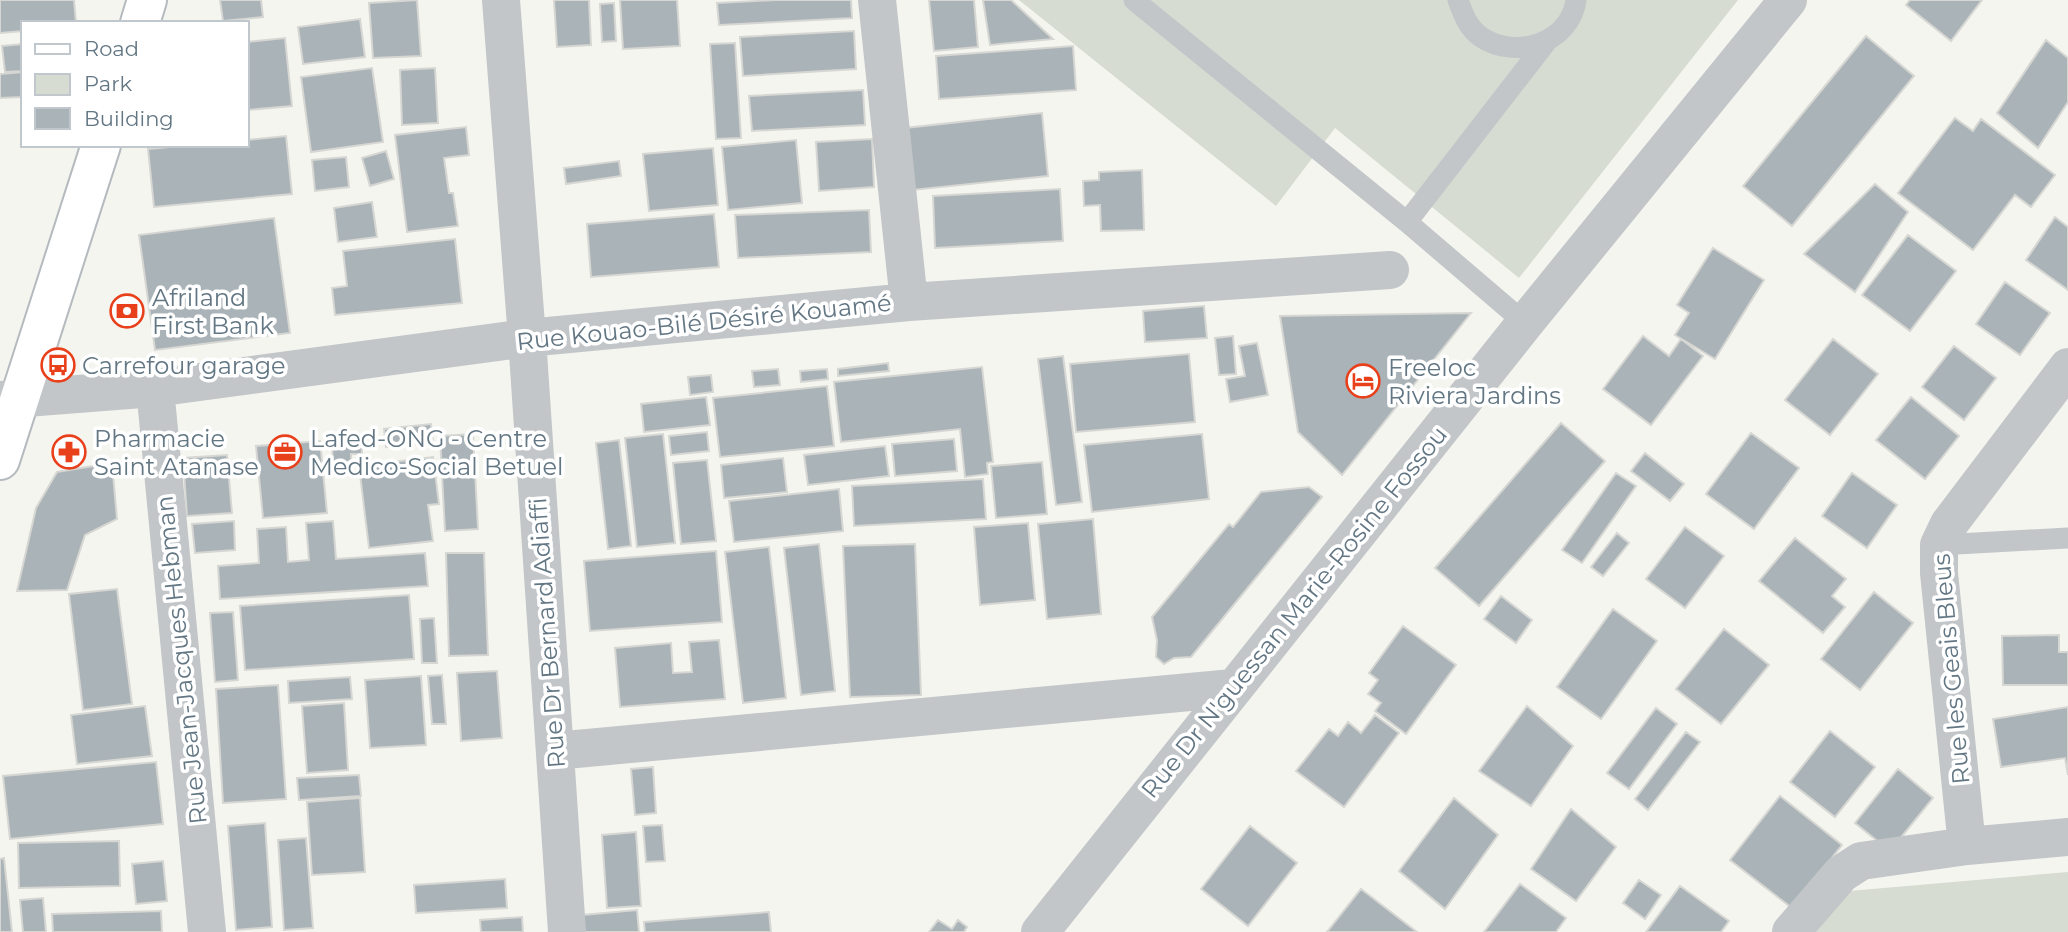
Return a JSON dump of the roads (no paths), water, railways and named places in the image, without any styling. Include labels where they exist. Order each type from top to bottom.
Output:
[{"type":"street","points":[[141,21],[148,0]]},
{"type":"street","name":"Rue Dr Bernard Adiaffi","points":[[501,0],[567,932]]},
{"type":"street","points":[[877,0],[909,302]]},
{"type":"street","name":"Rue Dr N'guessan Marie-Rosine Fossou","points":[[1040,932],[1525,323],[1788,0]]},
{"type":"street","points":[[0,460],[10,399],[100,147]]},
{"type":"street","name":"Rue Kouao-Bilé Désiré Kouamé","points":[[10,399],[155,388],[527,338],[909,302],[1390,270]]},
{"type":"street","name":"Rue les Geais Bleus","points":[[1967,846],[1939,573],[1939,545],[1948,524],[2068,367]]},
{"type":"street","name":"Rue Jean-Jacques Hebman","points":[[155,388],[207,932]]},
{"type":"street","points":[[555,751],[1233,688]]},
{"type":"street","points":[[1791,932],[1841,874],[1861,861],[1967,846],[2068,837]]},
{"type":"lane","points":[[1134,0],[1407,222],[1525,323]]},
{"type":"lane","points":[[1458,0],[1464,18],[1479,36],[1501,47],[1524,49],[1547,41]]},
{"type":"lane","points":[[1407,222],[1547,41],[1565,26],[1576,0]]},
{"type":"lane","points":[[1939,545],[2068,538]]},
{"type":"place","name":"Afriland First Bank","points":[[127,311]]},
{"type":"place","name":"Carrefour garage","points":[[58,365]]},
{"type":"place","name":"Freeloc Riviera Jardins","points":[[1363,381]]},
{"type":"place","name":"Pharmacie Saint Atanase","points":[[69,452]]},
{"type":"place","name":"Lafed-ONG - Centre Medico-Social Betuel","points":[[285,452]]}]
